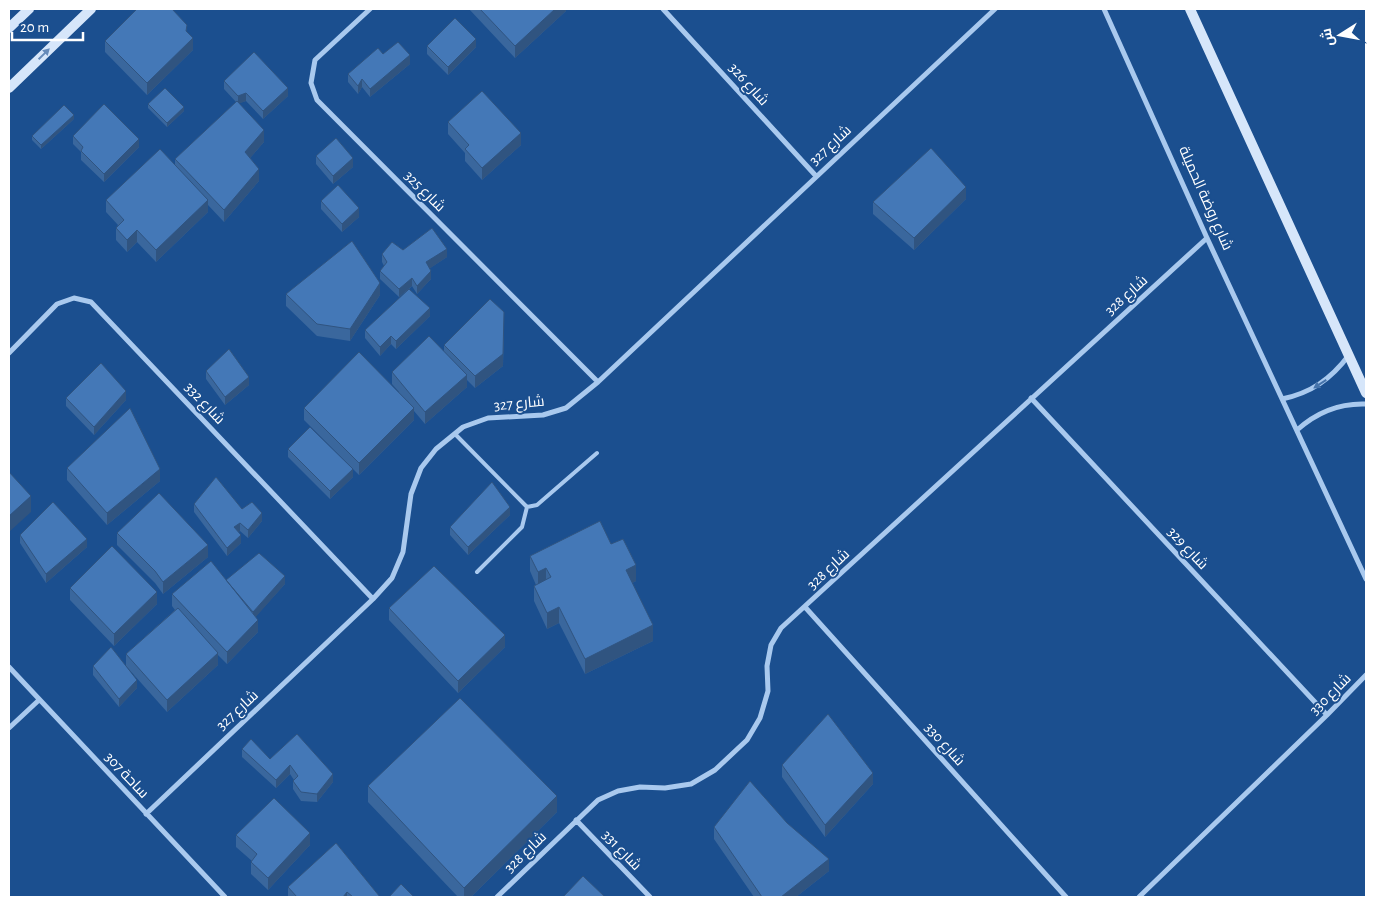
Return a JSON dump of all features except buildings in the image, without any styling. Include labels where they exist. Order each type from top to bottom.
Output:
[{"type":"street","points":[[9,28],[29,9]]},
{"type":"street","points":[[9,88],[91,9]]},
{"type":"street","name":"شارع 325","points":[[370,9],[315,60],[311,83],[318,100],[598,382]]},
{"type":"street","name":"شارع 326","points":[[663,9],[816,176]]},
{"type":"street","name":"شارع 327","points":[[146,814],[392,578],[403,552],[411,494],[421,468],[436,449],[463,427],[488,418],[543,415],[566,408],[598,382],[995,9]]},
{"type":"street","name":"شارع روضة الحميلة","points":[[1104,9],[1207,238],[1366,579]]},
{"type":"street","points":[[1190,9],[1366,393]]},
{"type":"street","name":"شارع 328","points":[[497,897],[598,800],[618,791],[640,787],[665,788],[691,784],[715,770],[747,740],[760,718],[768,691],[767,666],[771,644],[781,628],[1207,238]]},
{"type":"street","name":"شارع 332","points":[[9,353],[57,304],[74,298],[91,302],[372,599]]},
{"type":"street","points":[[1282,399],[1295,396],[1318,386],[1330,378],[1349,355]]},
{"type":"street","name":"شارع 329","points":[[1031,398],[1328,715]]},
{"type":"street","points":[[1296,430],[1306,421],[1329,409],[1343,405],[1366,404]]},
{"type":"street","name":"شارع 330","points":[[805,607],[1066,897]]},
{"type":"street","points":[[9,668],[38,700],[9,728]]},
{"type":"street","name":"شارع 330","points":[[1139,897],[1328,715],[1366,675]]},
{"type":"street","name":"ساحة 307","points":[[38,700],[225,897]]},
{"type":"street","name":"شارع 331","points":[[576,820],[650,897]]},
{"type":"lane","points":[[455,434],[527,507]]},
{"type":"lane","points":[[527,507],[537,505],[597,453]]},
{"type":"lane","points":[[477,572],[522,527],[527,507]]}]
